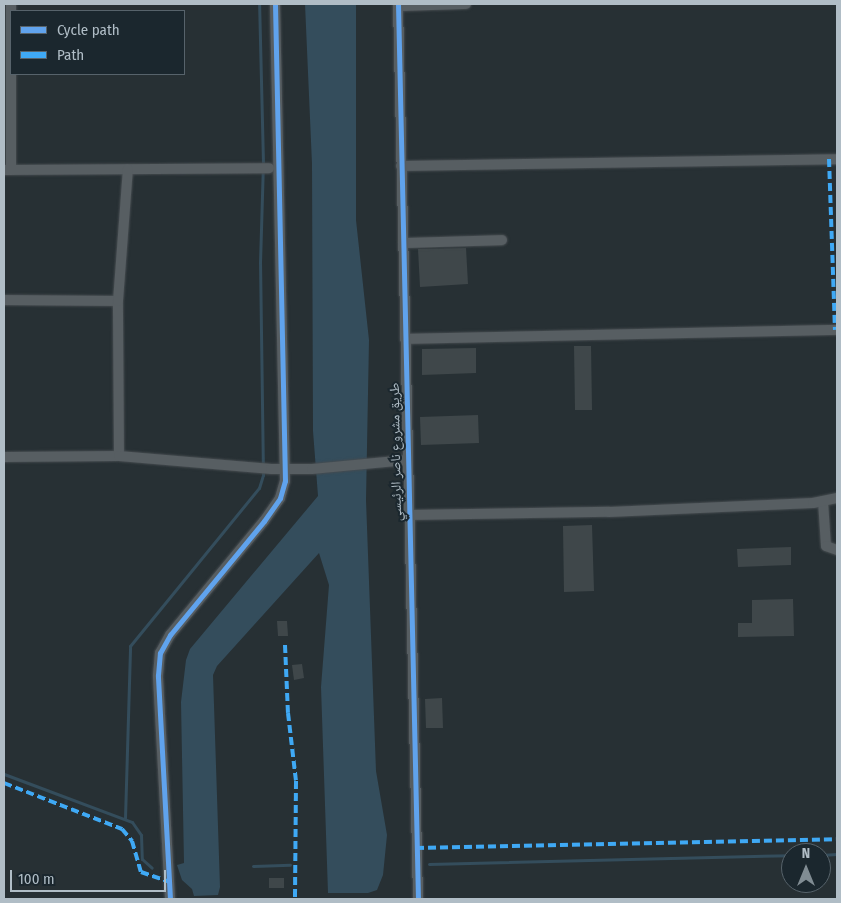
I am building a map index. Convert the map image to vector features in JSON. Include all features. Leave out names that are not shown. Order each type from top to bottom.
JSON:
[{"type":"street","points":[[170,899],[158,675],[160,653],[170,634],[268,515],[284,489],[286,468],[276,4]]},
{"type":"street","points":[[398,5],[466,4]]},
{"type":"street","name":"طريق مشروع ناصر الرئيسي","points":[[398,5],[418,899]]},
{"type":"street","points":[[10,46],[7,170],[269,168]]},
{"type":"street","points":[[401,166],[837,159]]},
{"type":"street","points":[[119,456],[118,300],[128,169]]},
{"type":"street","points":[[403,243],[502,240]]},
{"type":"street","points":[[4,300],[118,300]]},
{"type":"street","points":[[405,339],[837,330]]},
{"type":"street","points":[[4,457],[119,456],[256,468],[312,468],[407,460]]},
{"type":"street","points":[[408,515],[609,512],[823,501],[837,498]]},
{"type":"street","points":[[823,501],[826,546],[837,550]]},
{"type":"water","points":[[305,4],[356,4],[356,220],[369,340],[366,500],[376,771],[387,835],[383,875],[377,890],[368,893],[328,893],[321,687],[329,585],[319,553],[217,666],[213,675],[220,887],[218,895],[194,896],[192,889],[182,880],[177,865],[184,863],[181,702],[186,660],[190,649],[318,496],[313,431],[312,164]]},
{"type":"building","points":[[466,248],[468,284],[420,287],[418,249]]},
{"type":"building","points":[[574,346],[591,346],[592,410],[575,410]]},
{"type":"building","points":[[476,348],[476,373],[422,375],[422,349]]},
{"type":"building","points":[[478,415],[479,443],[421,445],[420,417]]},
{"type":"building","points":[[592,525],[594,591],[564,592],[563,526]]},
{"type":"building","points":[[791,547],[791,565],[738,567],[737,549]]},
{"type":"building","points":[[793,599],[794,636],[738,637],[738,623],[752,623],[752,600]]},
{"type":"building","points":[[277,621],[287,621],[288,636],[278,636]]},
{"type":"building","points":[[302,664],[304,678],[294,680],[292,665]]},
{"type":"building","points":[[442,698],[443,728],[426,728],[425,699]]},
{"type":"building","points":[[269,878],[284,878],[284,888],[269,888]]},
{"type":"waterway","points":[[125,818],[130,646],[259,488],[263,475],[260,263],[263,163],[259,4]]},
{"type":"waterway","points":[[4,774],[132,822],[141,835],[142,859],[152,868]]},
{"type":"waterway","points":[[831,854],[837,854]]},
{"type":"waterway","points":[[429,864],[781,855]]},
{"type":"waterway","points":[[253,866],[290,865]]},
{"type":"marked path","points":[[829,159],[835,330]]},
{"type":"marked path","points":[[285,645],[288,713],[296,781],[295,899]]},
{"type":"marked path","points":[[4,783],[122,829],[132,841],[141,872],[170,882]]},
{"type":"marked path","points":[[416,848],[837,839]]},
{"type":"cycle path","points":[[170,899],[158,675],[160,653],[170,635],[264,521],[280,498],[285,481],[275,4]]},
{"type":"cycle path","points":[[398,4],[418,899]]}]
